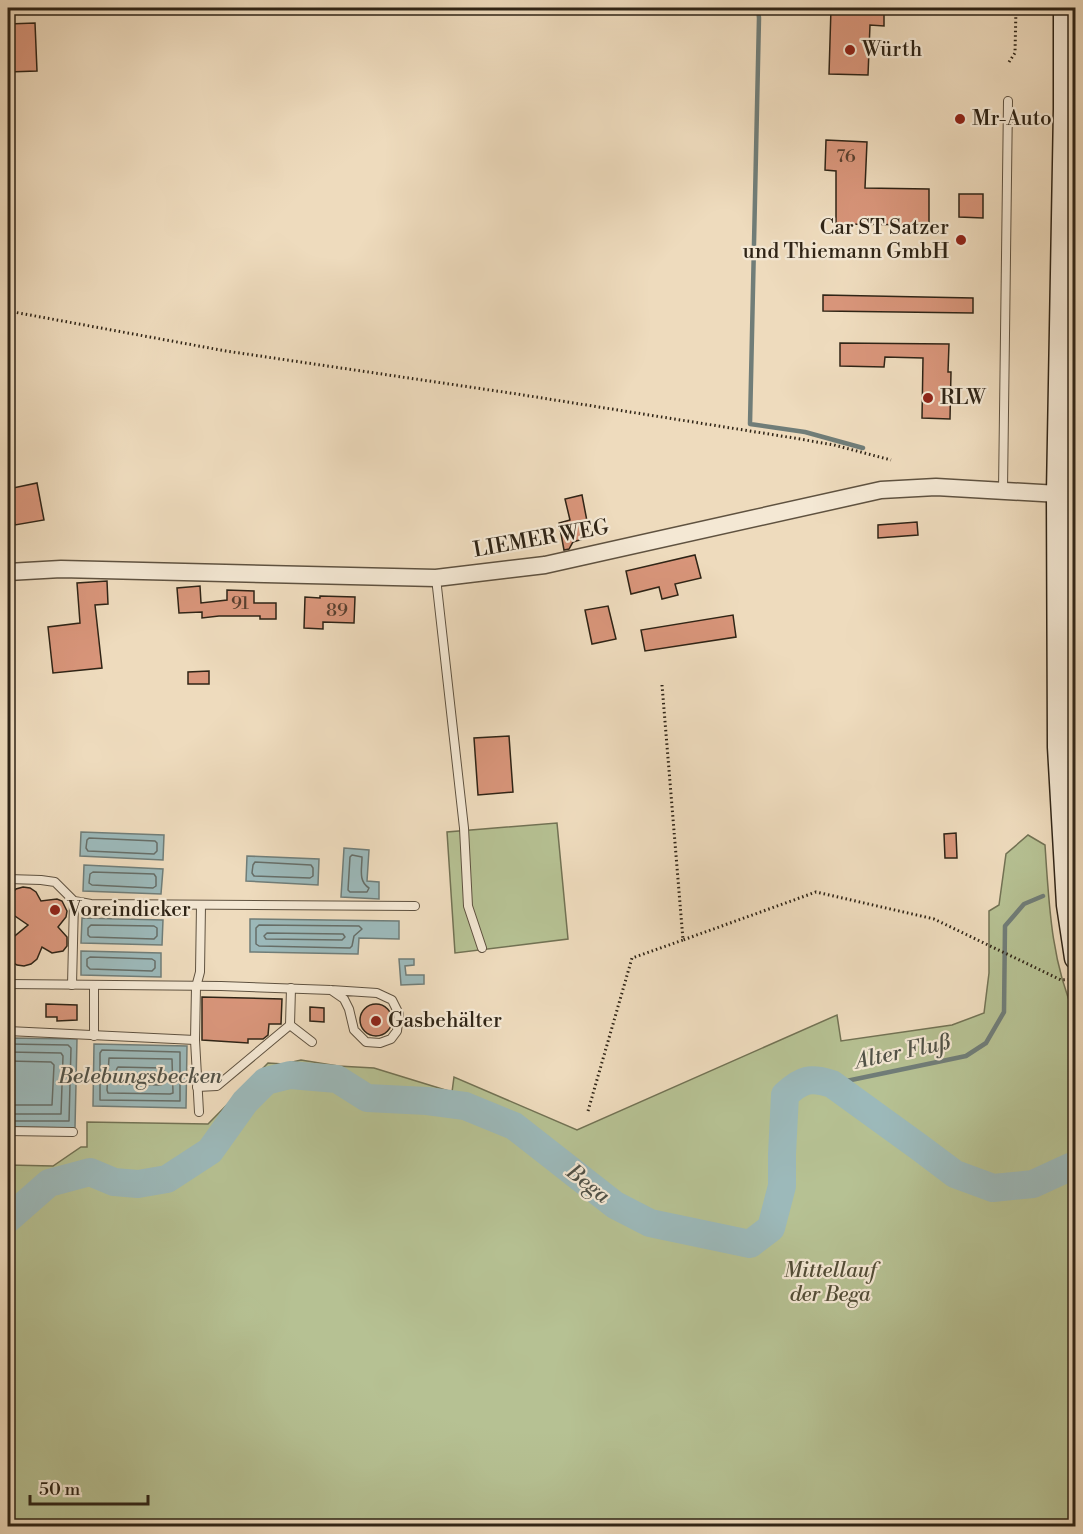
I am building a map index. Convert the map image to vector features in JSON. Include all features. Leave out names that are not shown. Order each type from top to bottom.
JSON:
[{"type":"street","points":[[1065,8],[1070,110],[1067,494],[1059,747],[1076,958]]},
{"type":"street","name":"LIEMER WEG","points":[[8,572],[61,569],[436,578],[545,565],[881,490],[936,487],[1067,494]]},
{"type":"lane","points":[[1003,490],[1008,101]]},
{"type":"lane","points":[[436,578],[464,828],[468,906],[482,948]]},
{"type":"lane","points":[[8,879],[55,882],[74,901],[91,904],[415,906]]},
{"type":"lane","points":[[72,985],[74,901]]},
{"type":"lane","points":[[199,1112],[195,1040],[196,987],[200,972],[201,905]]},
{"type":"lane","points":[[8,984],[291,988],[331,990],[377,993],[392,1000],[399,1014],[398,1031],[392,1039],[380,1043],[366,1042],[354,1030],[344,999],[331,990]]},
{"type":"lane","points":[[94,985],[94,1036]]},
{"type":"lane","points":[[197,1087],[217,1086],[290,1025],[291,988]]},
{"type":"lane","points":[[290,1025],[312,1042]]},
{"type":"lane","points":[[8,1031],[195,1040]]},
{"type":"lane","points":[[8,1131],[73,1132]]},
{"type":"path","points":[[1009,62],[1015,53],[1016,8]]},
{"type":"path","points":[[8,311],[226,351],[553,399],[794,438],[834,445],[891,460]]},
{"type":"path","points":[[662,684],[682,940]]},
{"type":"path","points":[[588,1111],[632,958],[816,892],[934,919],[1061,980],[1076,979]]},
{"type":"green space","points":[[557,823],[568,939],[455,953],[447,832]]},
{"type":"green space","name":"Mittellauf der Bega","points":[[1028,835],[1045,845],[1052,932],[1061,974],[1075,1015],[1075,1526],[8,1526],[8,1165],[53,1166],[81,1147],[87,1147],[87,1122],[208,1124],[268,1063],[284,1064],[301,1060],[338,1066],[374,1068],[452,1092],[454,1077],[577,1130],[837,1015],[841,1041],[952,1025],[984,1013],[989,973],[989,911],[999,905],[1006,854]]},
{"type":"water","points":[[81,832],[164,835],[163,860],[80,856]]},
{"type":"water","points":[[344,848],[369,850],[367,881],[379,882],[379,899],[341,897]]},
{"type":"water","points":[[247,856],[319,859],[318,885],[246,881]]},
{"type":"water","points":[[84,865],[163,869],[161,894],[83,891]]},
{"type":"water","points":[[82,918],[163,920],[162,945],[81,943]]},
{"type":"water","points":[[250,919],[399,921],[399,939],[359,938],[358,954],[250,952]]},
{"type":"water","points":[[81,951],[161,953],[161,977],[81,975]]},
{"type":"water","points":[[399,959],[414,959],[414,965],[405,966],[406,975],[424,975],[424,984],[401,985]]},
{"type":"water","points":[[8,1038],[77,1039],[75,1128],[8,1127]]},
{"type":"water","name":"Belebungsbecken","points":[[94,1044],[187,1046],[186,1108],[93,1106]]},
{"type":"building","name":"Würth","points":[[831,8],[856,8],[856,11],[884,12],[884,26],[870,25],[868,75],[829,74]]},
{"type":"building","points":[[35,23],[37,71],[8,72],[8,24]]},
{"type":"building","points":[[826,140],[867,142],[865,188],[929,189],[929,225],[836,224],[836,171],[825,170]]},
{"type":"building","points":[[959,194],[983,194],[983,218],[959,217]]},
{"type":"building","points":[[823,295],[973,298],[973,313],[823,311]]},
{"type":"building","points":[[840,343],[949,344],[950,419],[922,418],[923,358],[885,357],[884,367],[840,366]]},
{"type":"building","points":[[37,483],[44,520],[15,525],[8,489]]},
{"type":"building","points":[[582,495],[587,521],[584,521],[586,530],[582,531],[583,539],[573,542],[569,549],[564,550],[559,523],[570,520],[565,499]]},
{"type":"building","points":[[917,522],[918,535],[878,538],[878,525]]},
{"type":"building","points":[[695,555],[701,578],[675,584],[678,595],[662,599],[659,587],[631,594],[626,571]]},
{"type":"building","points":[[107,581],[108,604],[95,605],[102,668],[53,673],[48,627],[80,623],[77,583]]},
{"type":"building","points":[[200,586],[201,603],[227,600],[227,590],[254,591],[254,603],[276,603],[276,619],[260,619],[260,616],[202,618],[202,612],[179,613],[177,588]]},
{"type":"building","points":[[320,596],[355,597],[354,623],[323,622],[323,629],[304,628],[305,597],[320,598]]},
{"type":"building","points":[[608,606],[616,639],[592,644],[585,610]]},
{"type":"building","points":[[733,615],[736,637],[645,651],[641,630]]},
{"type":"building","points":[[209,671],[209,684],[188,684],[188,672]]},
{"type":"building","points":[[509,736],[513,792],[478,795],[474,738]]},
{"type":"building","points":[[956,833],[957,858],[945,858],[944,834]]},
{"type":"building","points":[[23,887],[36,892],[41,901],[57,899],[62,901],[67,911],[66,917],[58,927],[67,937],[67,946],[63,951],[52,953],[42,947],[37,959],[24,966],[11,961],[8,952],[10,940],[28,925],[12,914],[8,908],[11,894]]},
{"type":"building","points":[[202,997],[282,999],[281,1024],[269,1024],[268,1035],[263,1039],[248,1039],[248,1043],[202,1040]]},
{"type":"building","points":[[46,1004],[77,1005],[77,1020],[57,1021],[57,1017],[46,1017]]},
{"type":"building","name":"Gasbehälter","points":[[376,1004],[388,1008],[392,1020],[388,1032],[376,1036],[364,1032],[360,1020],[364,1008]]},
{"type":"building","points":[[310,1007],[324,1008],[324,1022],[310,1021]]},
{"type":"waterway","points":[[758,8],[750,424],[805,432],[863,448]]},
{"type":"waterway","name":"Alter Fluß","points":[[832,1084],[966,1056],[986,1043],[1004,1012],[1005,926],[1024,904],[1043,896]]},
{"type":"waterway","name":"Bega","points":[[8,1219],[49,1183],[90,1172],[114,1182],[138,1184],[167,1179],[210,1151],[245,1102],[266,1081],[290,1075],[337,1079],[367,1098],[427,1101],[465,1106],[514,1126],[615,1205],[650,1223],[750,1244],[771,1228],[782,1186],[785,1095],[807,1081],[832,1084],[955,1174],[993,1188],[1033,1184],[1070,1167],[1076,1167]]},
{"type":"place","name":"Würth","points":[[850,50]]},
{"type":"place","name":"Mr-Auto","points":[[960,119]]},
{"type":"place","name":"Car ST Satzer und Thiemann GmbH","points":[[961,240]]},
{"type":"place","name":"RLW","points":[[928,398]]},
{"type":"place","name":"Voreindicker","points":[[55,910]]},
{"type":"place","name":"Gasbehälter","points":[[376,1021]]}]
